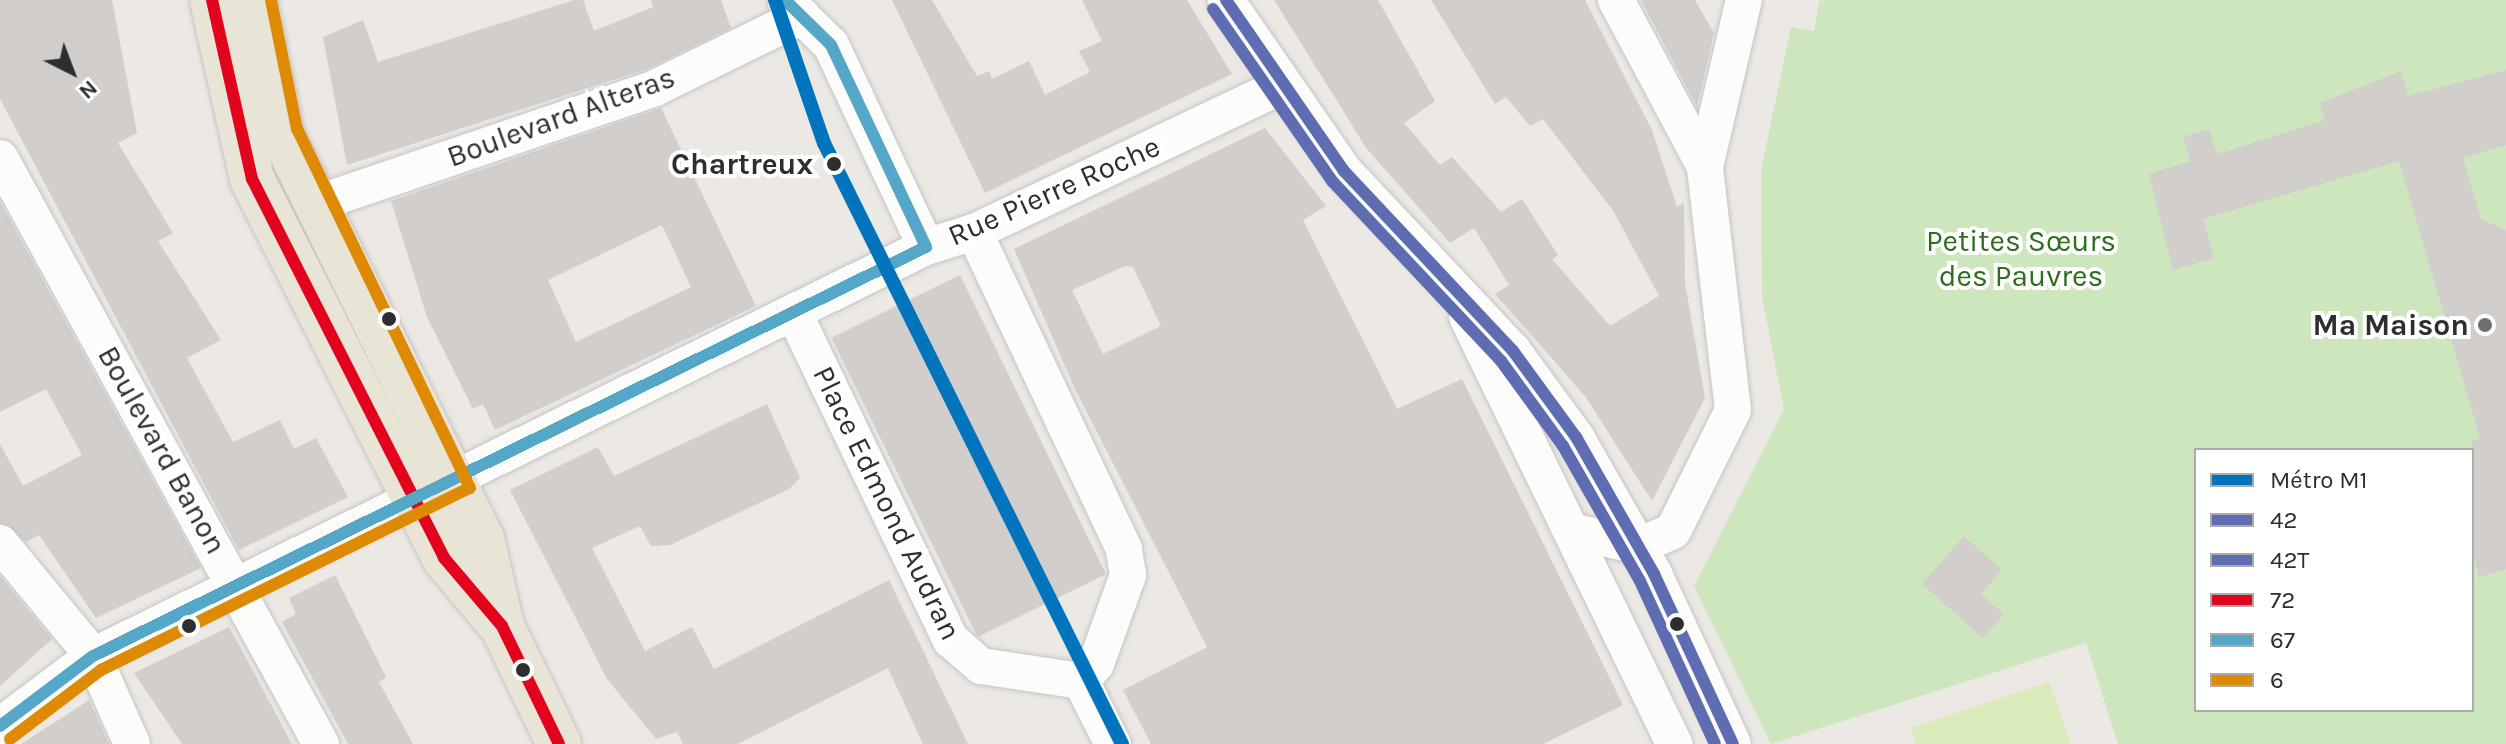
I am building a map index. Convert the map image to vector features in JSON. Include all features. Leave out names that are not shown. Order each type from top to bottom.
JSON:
[{"type":"main road","points":[[212,0],[252,179],[444,558],[502,626]]},
{"type":"main road","points":[[255,0],[282,134],[482,538],[502,626],[559,744]]},
{"type":"street","points":[[1226,0],[1282,86],[1344,171],[1459,301],[1513,351],[1567,425],[1639,546],[1733,744]]},
{"type":"street","points":[[1616,0],[1705,167]]},
{"type":"street","points":[[1575,532],[1639,546],[1673,531],[1733,410],[1705,167],[1744,0]]},
{"type":"street","name":"Boulevard Alteras","points":[[315,204],[655,88],[793,8]]},
{"type":"street","points":[[793,8],[831,45],[926,247]]},
{"type":"street","name":"Rue Pierre Roche","points":[[0,726],[93,656],[455,483],[926,247],[974,232],[1282,86]]},
{"type":"street","name":"Boulevard Banon","points":[[0,158],[321,744]]},
{"type":"street","points":[[974,232],[1124,549],[1128,575],[1096,664],[1081,681],[1113,744]]},
{"type":"street","points":[[1459,301],[1575,532],[1668,742],[1725,744]]},
{"type":"street","name":"Place Edmond Audran","points":[[794,313],[951,640],[981,666],[1081,681]]},
{"type":"street","points":[[0,543],[93,656],[132,744]]},
{"type":"green space","name":"Petites Sœurs des Pauvres","points":[[1833,0],[2506,0],[2506,744],[2118,744],[2086,643],[1771,744],[1694,586],[1784,409],[1762,297],[1761,170],[1791,27],[1814,31],[1819,1]]},
{"type":"green space","points":[[2049,682],[2071,744],[1916,744],[1911,728]]},
{"type":"building","points":[[0,0],[112,0],[137,133],[118,143],[173,233],[158,241],[221,340],[187,358],[233,442],[280,420],[294,449],[316,438],[348,497],[239,550],[0,99]]},
{"type":"building","points":[[574,0],[583,0],[594,31],[653,7],[651,0],[721,0],[731,28],[647,69],[347,165],[323,37],[363,20],[378,62]]},
{"type":"building","points":[[892,0],[932,0],[977,76],[989,71],[992,79],[1029,61],[1045,95],[1090,72],[1079,51],[1102,41],[1082,0],[1187,0],[1232,74],[985,193]]},
{"type":"building","points":[[1274,0],[1378,0],[1435,101],[1404,123],[1440,165],[1452,157],[1501,212],[1522,199],[1558,255],[1552,259],[1610,326],[1659,296],[1614,212],[1543,119],[1530,126],[1506,97],[1495,104],[1431,0],[1585,0],[1652,130],[1677,207],[1684,202],[1685,283],[1705,398],[1652,501],[1585,396],[1495,294],[1509,285],[1474,228],[1450,243],[1367,149]]},
{"type":"building","points":[[1641,0],[1695,0],[1714,33],[1697,107]]},
{"type":"building","name":"Ma Maison","points":[[2506,70],[2506,145],[2463,158],[2481,219],[2506,230],[2506,569],[2479,577],[2474,559],[2472,441],[2480,438],[2399,161],[2203,219],[2214,258],[2173,270],[2149,174],[2191,161],[2183,137],[2209,129],[2217,154],[2325,120],[2320,103],[2401,71],[2408,96]]},
{"type":"building","points":[[661,108],[756,306],[495,430],[483,404],[473,409],[427,317],[391,201]],"holes":[[[662,225],[691,287],[576,342],[548,280]]]},
{"type":"building","points":[[1265,128],[1326,206],[1303,220],[1397,409],[1462,379],[1623,705],[1543,744],[1151,744],[1123,690],[1207,647],[1075,389],[1014,249]],"holes":[[[1125,266],[1133,267],[1161,326],[1103,354],[1072,290]]]},
{"type":"building","points":[[0,202],[201,568],[96,618],[39,535],[26,542],[0,523],[0,444],[23,486],[82,455],[46,389],[0,412]]},
{"type":"building","points":[[960,275],[1106,574],[977,637],[831,338]]},
{"type":"building","points":[[767,404],[800,478],[789,489],[670,545],[651,546],[640,526],[592,548],[645,651],[692,627],[714,669],[889,580],[968,744],[923,744],[888,668],[738,744],[683,744],[677,732],[656,739],[607,679],[510,490],[598,447],[614,476]]},
{"type":"building","points":[[1964,536],[2002,570],[1981,594],[2004,614],[1983,638],[1922,584]]},
{"type":"building","points":[[335,575],[386,677],[379,682],[413,744],[348,744],[282,622],[296,614],[289,598]]},
{"type":"building","points":[[0,576],[52,639],[0,686]]},
{"type":"building","points":[[229,627],[292,744],[182,744],[134,673]]},
{"type":"building","points":[[89,700],[109,744],[21,744],[77,708]]},
{"type":"metro line","name":"M1","points":[[775,0],[824,143],[1122,744]]},
{"type":"transit line","name":"72","points":[[212,0],[252,179],[444,558],[502,626],[559,744]]},
{"type":"transit line","name":"6","points":[[10,739],[101,670],[470,488],[297,129],[271,0]]},
{"type":"transit line","name":"67","points":[[0,726],[93,656],[926,247],[831,45],[785,0]]},
{"type":"transit line","name":"42","points":[[1226,0],[1344,171],[1513,351],[1576,437],[1654,574],[1733,744]]},
{"type":"transit line","name":"42T","points":[[1213,9],[1332,181],[1501,361],[1563,446],[1640,581],[1715,744]]},
{"type":"place","name":"Chartreux","points":[[834,164]]},
{"type":"place","name":"Ma Maison","points":[[2485,325]]}]
